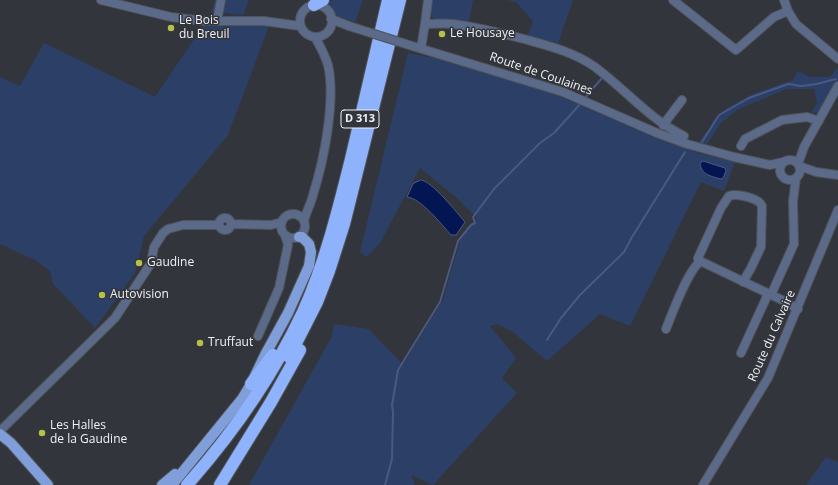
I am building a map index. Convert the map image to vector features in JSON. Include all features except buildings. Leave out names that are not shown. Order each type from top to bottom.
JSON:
[{"type":"highway","name":"D 313","points":[[198,485],[242,431],[265,398],[300,337],[334,230],[388,0]]},
{"type":"highway","name":"D 313","points":[[187,485],[236,425],[258,394],[329,271],[344,224],[400,0]]},
{"type":"highway","points":[[220,485],[287,375],[319,309],[313,300],[251,384]]},
{"type":"highway","points":[[216,485],[227,474]]},
{"type":"main road","points":[[172,485],[238,404],[251,384],[265,354],[288,313],[309,266],[311,252],[310,244],[302,237],[296,237]]},
{"type":"main road","points":[[0,434],[11,443],[48,485]]},
{"type":"main road","points":[[0,434],[7,447],[39,485]]},
{"type":"main road","points":[[25,459],[54,485]]},
{"type":"main road","points":[[162,485],[170,480],[179,470],[189,466]]},
{"type":"street","points":[[101,0],[171,17],[217,21],[268,22],[300,26]]},
{"type":"street","points":[[217,21],[221,0]]},
{"type":"street","points":[[421,48],[428,0]]},
{"type":"street","points":[[673,0],[736,50],[774,17],[788,11]]},
{"type":"street","points":[[784,0],[788,11],[796,24],[838,59]]},
{"type":"street","points":[[288,245],[305,229],[304,221],[313,196],[324,152],[330,101],[329,73],[323,52],[315,37],[307,35],[300,26],[300,18],[304,10],[318,2],[320,6],[326,8],[330,13],[329,26],[323,52]]},
{"type":"street","points":[[268,22],[300,18]]},
{"type":"street","points":[[425,24],[451,24],[479,28],[556,47],[594,66],[649,115],[663,125],[684,136]]},
{"type":"street","name":"Route de Coulaines","points":[[315,37],[329,26],[349,26],[563,92],[686,144],[770,165],[787,161]]},
{"type":"street","points":[[741,353],[794,244],[794,178],[800,171],[799,165],[804,147],[838,86]]},
{"type":"street","points":[[663,125],[682,100]]},
{"type":"street","points":[[741,146],[745,139],[782,120],[807,116],[819,121]]},
{"type":"street","points":[[804,147],[780,168],[780,173],[782,177],[794,178],[816,172]]},
{"type":"street","points":[[787,161],[793,160],[799,165],[816,172],[838,175]]},
{"type":"street","name":"Route de Coulaines","points":[[770,165],[780,173]]},
{"type":"street","points":[[742,282],[751,268],[760,247],[762,231],[762,206],[761,203],[756,200],[736,194],[729,196],[721,208],[698,260],[700,262],[798,309]]},
{"type":"street","points":[[258,336],[279,288],[288,245],[283,229],[285,217],[288,214],[296,214],[307,210]]},
{"type":"street","name":"Route du Calvaire","points":[[703,485],[768,378],[838,210]]},
{"type":"street","points":[[296,214],[304,221]]},
{"type":"street","points":[[0,430],[115,318],[151,263],[154,247],[163,233],[168,229],[183,225],[219,225],[220,229],[228,230],[231,224],[271,225],[283,229],[296,237]]},
{"type":"street","points":[[666,329],[690,274],[696,264],[700,262]]},
{"type":"shaded area","points":[[215,0],[249,0],[243,15],[211,12]]},
{"type":"shaded area","points":[[334,0],[363,0],[355,22],[333,15],[321,2],[329,2]]},
{"type":"shaded area","points":[[431,0],[473,0],[469,22],[436,21],[429,14]]},
{"type":"shaded area","points":[[508,0],[573,0],[558,43],[527,37],[533,21],[517,3]]},
{"type":"shaded area","points":[[203,26],[269,26],[228,135],[144,236],[135,273],[95,328],[53,284],[50,271],[35,260],[0,244],[0,77],[20,86],[44,43],[155,97]]},
{"type":"shaded area","points":[[408,53],[445,60],[555,94],[666,142],[701,154],[735,162],[724,191],[701,182],[630,326],[600,314],[547,361],[513,332],[497,324],[490,326],[516,358],[502,378],[517,393],[433,485],[411,475],[415,485],[249,485],[332,336],[334,324],[369,329],[403,365],[443,300],[460,241],[477,218],[458,199],[420,168],[380,243],[367,257],[360,252]]},
{"type":"shaded area","points":[[838,66],[838,83],[823,109],[818,112],[811,113],[817,103],[814,89],[786,89],[737,110],[721,123],[707,144],[699,141],[711,127],[713,120],[726,109],[750,95],[793,80],[798,71],[810,77],[828,77],[832,75]]},
{"type":"shaded area","points":[[703,161],[725,168],[726,171],[723,178],[713,177],[705,173],[700,164]]},
{"type":"shaded area","points":[[421,180],[438,191],[465,222],[456,235],[451,235],[419,202],[407,197],[413,184]]},
{"type":"shaded area","points":[[826,457],[838,462],[838,485],[806,485]]},
{"type":"waterway","points":[[584,99],[602,78]]},
{"type":"waterway","points":[[702,142],[719,115],[749,98],[788,84],[805,86],[836,79]]},
{"type":"waterway","points":[[385,485],[392,459],[392,405],[398,370],[440,302],[458,241],[471,225],[475,223],[473,217],[494,189],[540,143],[554,133],[582,102]]},
{"type":"waterway","points":[[547,340],[561,318],[580,295],[624,252],[685,152]]},
{"type":"place","name":"Le Bois du Breuil","points":[[171,28]]},
{"type":"place","name":"Le Housaye","points":[[442,34]]},
{"type":"place","name":"Gaudine","points":[[139,263]]},
{"type":"place","name":"Autovision","points":[[102,295]]},
{"type":"place","name":"Truffaut","points":[[200,343]]},
{"type":"place","name":"Les Halles de la Gaudine","points":[[42,433]]}]
